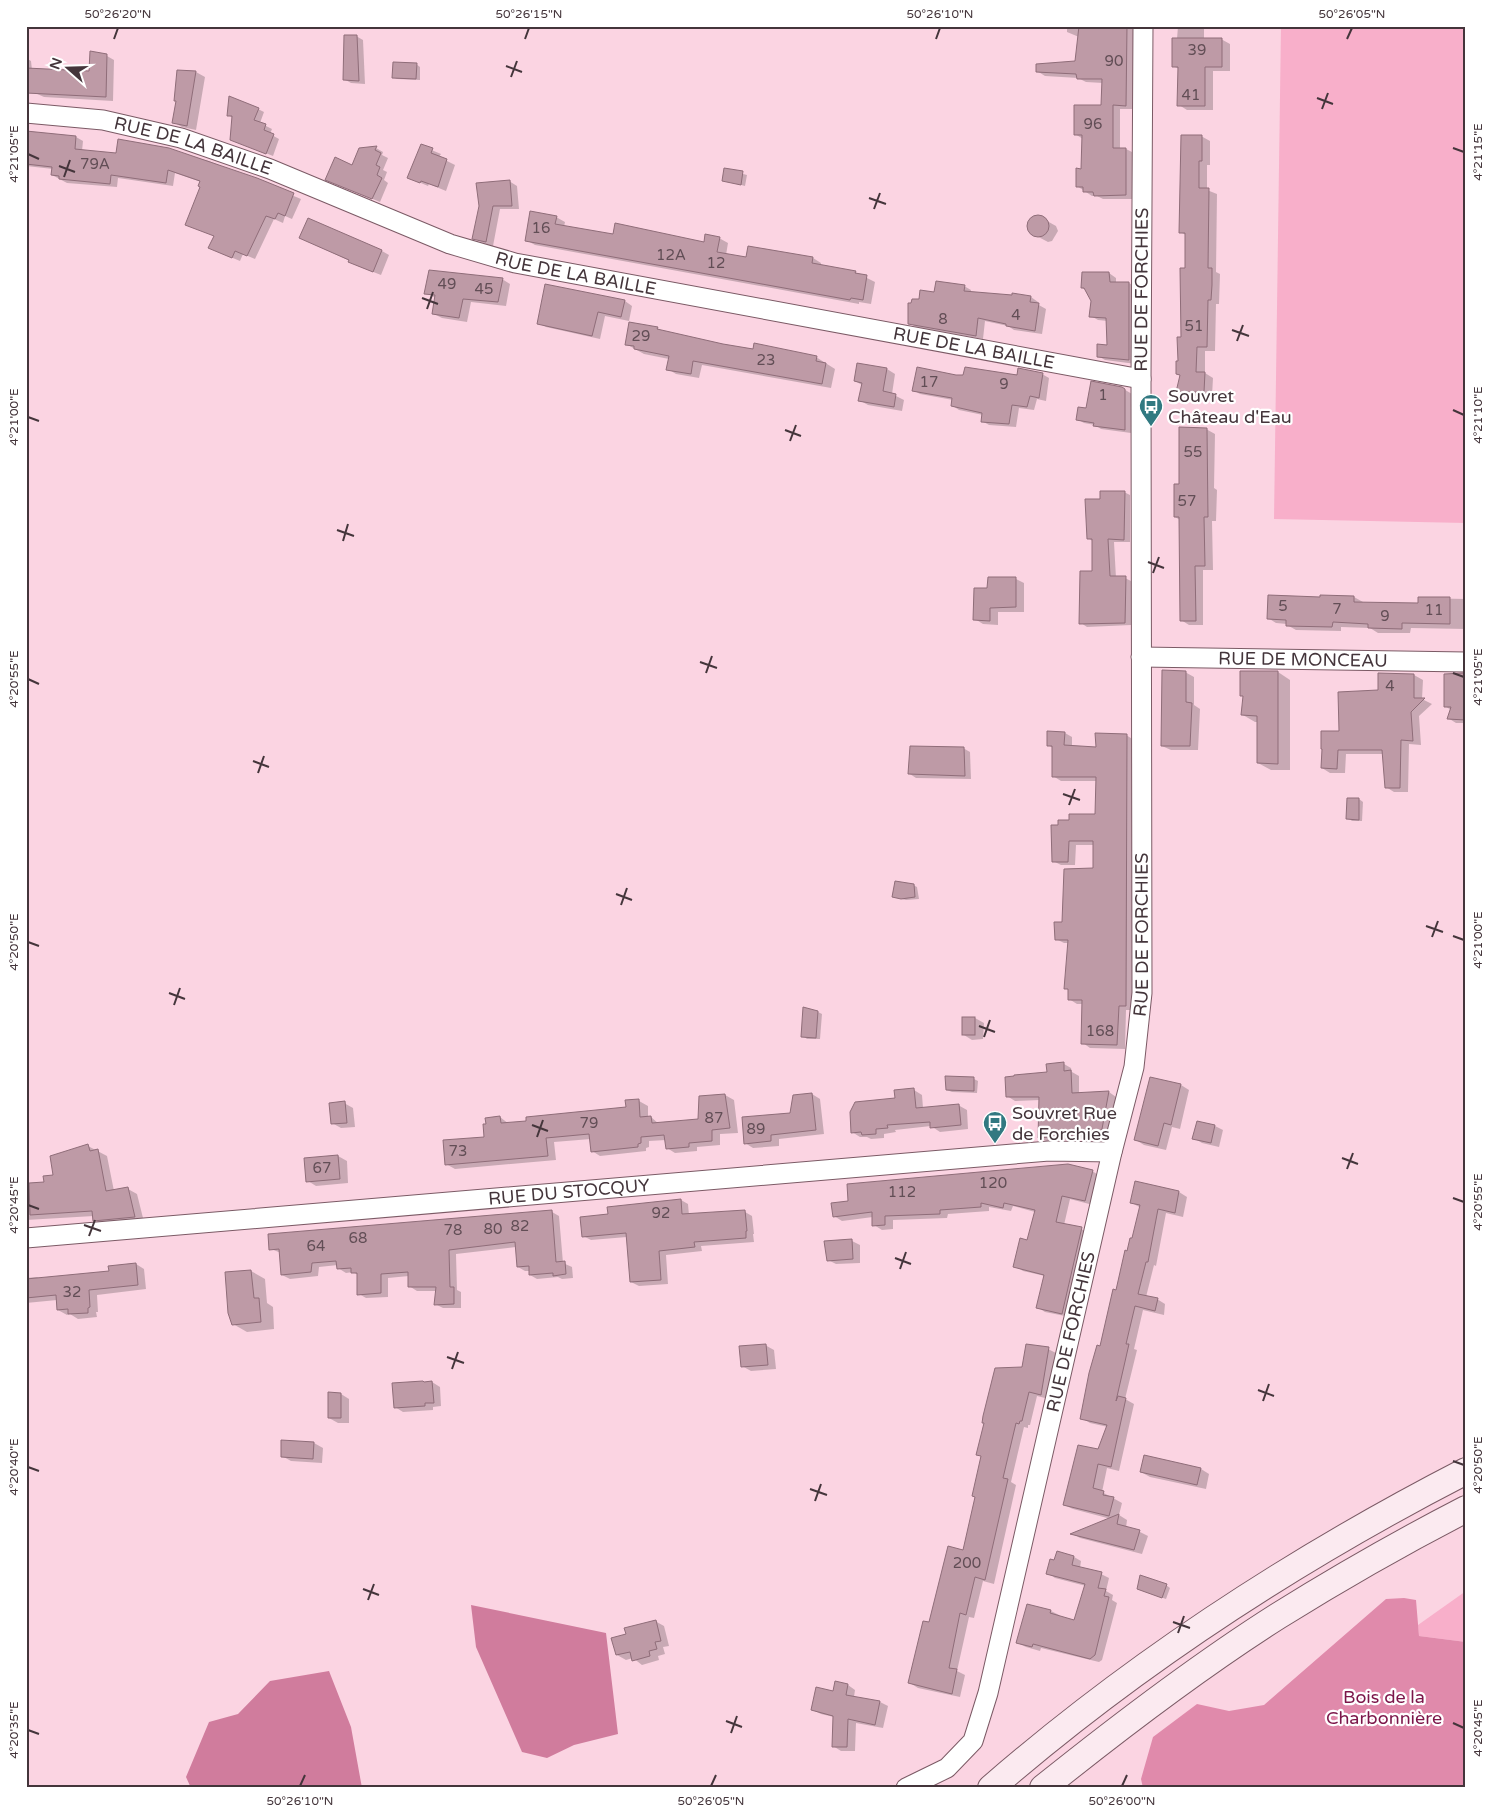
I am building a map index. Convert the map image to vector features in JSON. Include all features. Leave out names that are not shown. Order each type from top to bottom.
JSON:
[{"type":"main road","points":[[991,1788],[1033,1751],[1108,1694],[1257,1591],[1376,1519],[1466,1471]]},
{"type":"main road","points":[[1043,1788],[1128,1720],[1277,1616],[1355,1570],[1466,1509]]},
{"type":"street","name":"RUE DE FORCHIES","points":[[906,1788],[947,1768],[973,1741],[988,1694],[1112,1152],[1134,1067],[1142,993],[1141,379],[1143,26]]},
{"type":"street","name":"RUE DE LA BAILLE","points":[[26,113],[103,120],[182,138],[270,169],[450,244],[515,263],[1141,379]]},
{"type":"street","name":"RUE DE MONCEAU","points":[[1141,657],[1466,662]]},
{"type":"street","name":"RUE DU STOCQUY","points":[[26,1238],[1039,1152],[1112,1152]]},
{"type":"shaded area","points":[[1281,26],[1466,26],[1466,523],[1274,519]]},
{"type":"shaded area","points":[[1466,1591],[1466,1642],[1419,1636],[1418,1625]]},
{"type":"shaded area","points":[[471,1605],[606,1633],[618,1734],[574,1745],[547,1758],[522,1752],[476,1647]]},
{"type":"shaded area","points":[[329,1671],[351,1727],[362,1788],[191,1788],[186,1777],[209,1722],[238,1714],[270,1681]]},
{"type":"green space","name":"Bois de la Charbonnière","points":[[1404,1598],[1416,1600],[1419,1636],[1466,1642],[1466,1788],[1143,1788],[1141,1779],[1153,1737],[1197,1704],[1229,1711],[1264,1705],[1386,1599]]},
{"type":"building","points":[[1079,26],[1127,26],[1126,106],[1113,105],[1113,148],[1126,148],[1126,195],[1094,196],[1093,192],[1083,192],[1083,187],[1076,187],[1076,168],[1081,169],[1082,135],[1074,135],[1074,105],[1101,105],[1102,79],[1077,79],[1076,74],[1036,72],[1036,64],[1075,61]]},
{"type":"building","points":[[344,35],[357,35],[359,81],[343,80]]},
{"type":"building","points":[[1172,38],[1222,38],[1222,67],[1205,67],[1205,106],[1177,106],[1178,67],[1172,67]]},
{"type":"building","points":[[90,51],[107,54],[106,97],[26,93],[26,68],[89,71]]},
{"type":"building","points":[[393,62],[417,63],[416,79],[392,78]]},
{"type":"building","points":[[177,70],[196,71],[187,126],[172,123],[176,101],[174,101]]},
{"type":"building","points":[[229,96],[259,108],[254,120],[266,124],[264,130],[274,134],[266,154],[230,140],[232,116],[227,116]]},
{"type":"building","points":[[26,131],[76,136],[75,149],[116,153],[118,139],[169,148],[257,178],[294,193],[285,216],[278,213],[275,219],[266,216],[247,256],[235,251],[232,258],[208,248],[214,236],[185,225],[200,187],[198,186],[200,181],[168,170],[166,183],[111,175],[110,184],[59,179],[59,176],[51,175],[52,167],[26,164]]},
{"type":"building","points":[[1181,135],[1202,135],[1202,161],[1199,161],[1199,188],[1209,188],[1208,268],[1212,268],[1211,300],[1208,300],[1207,347],[1197,347],[1196,372],[1205,372],[1204,392],[1176,392],[1180,375],[1176,374],[1176,361],[1178,361],[1177,337],[1181,337],[1180,268],[1185,268],[1185,233],[1179,233]]},
{"type":"building","points":[[421,144],[433,148],[431,153],[447,159],[438,187],[407,178]]},
{"type":"building","points":[[377,146],[375,150],[381,153],[376,165],[380,167],[377,175],[382,178],[372,199],[325,180],[335,157],[352,165],[359,148]]},
{"type":"building","points":[[724,168],[743,171],[741,185],[722,181]]},
{"type":"building","points":[[510,180],[512,206],[493,206],[486,242],[472,239],[479,206],[476,183]]},
{"type":"building","points":[[530,211],[557,216],[555,224],[613,234],[615,223],[704,242],[705,234],[720,237],[717,252],[746,257],[748,246],[813,257],[812,263],[856,271],[855,273],[867,275],[863,300],[851,298],[850,300],[525,241]]},
{"type":"building","points":[[1038,215],[1046,218],[1049,226],[1046,234],[1038,237],[1030,234],[1027,226],[1030,218]]},
{"type":"building","points":[[308,218],[382,250],[373,272],[299,238]]},
{"type":"building","points":[[429,270],[503,278],[498,302],[463,299],[459,318],[432,314],[435,295],[424,294]]},
{"type":"building","points":[[1082,272],[1109,272],[1110,282],[1129,282],[1129,360],[1097,357],[1097,344],[1107,345],[1106,318],[1089,317],[1091,301],[1084,288],[1081,288]]},
{"type":"building","points":[[936,281],[965,285],[964,291],[1012,295],[1012,293],[1031,296],[1030,302],[1039,303],[1035,331],[1006,326],[1006,324],[978,318],[976,336],[908,324],[908,303],[911,303],[912,299],[919,299],[920,290],[934,292]]},
{"type":"building","points":[[545,284],[625,300],[621,317],[598,312],[592,336],[537,324]]},
{"type":"building","points":[[629,322],[658,327],[657,329],[723,344],[753,349],[754,343],[817,356],[816,361],[826,363],[822,384],[693,361],[691,374],[666,370],[669,356],[634,349],[634,346],[625,345]]},
{"type":"building","points":[[857,363],[887,368],[883,391],[896,394],[894,407],[858,401],[862,383],[854,381]]},
{"type":"building","points":[[917,367],[956,375],[963,375],[965,367],[1017,375],[1018,368],[1043,373],[1039,398],[1030,396],[1027,407],[1012,405],[1009,424],[981,422],[982,413],[951,406],[952,398],[912,391]]},
{"type":"building","points":[[1091,381],[1125,389],[1125,430],[1093,426],[1094,423],[1076,420],[1078,407],[1086,408]]},
{"type":"building","points":[[1179,427],[1207,428],[1208,517],[1204,517],[1205,566],[1195,566],[1196,621],[1180,621],[1179,517],[1174,517],[1174,484],[1179,484]]},
{"type":"building","points":[[1100,491],[1125,491],[1124,540],[1108,539],[1110,576],[1126,576],[1125,623],[1079,624],[1080,571],[1092,571],[1092,539],[1087,539],[1085,499],[1100,499]]},
{"type":"building","points":[[988,577],[1016,577],[1016,607],[990,608],[990,621],[973,620],[974,588],[987,588]]},
{"type":"building","points":[[1268,595],[1354,596],[1354,602],[1418,603],[1418,597],[1450,597],[1450,624],[1402,623],[1402,629],[1368,628],[1368,624],[1333,622],[1332,627],[1286,626],[1286,620],[1267,619]]},
{"type":"building","points":[[1162,670],[1186,671],[1186,702],[1192,703],[1190,746],[1161,746]]},
{"type":"building","points":[[1240,671],[1278,671],[1278,764],[1257,763],[1257,716],[1241,715],[1243,696],[1240,696]]},
{"type":"building","points":[[1378,673],[1414,674],[1414,698],[1425,698],[1411,712],[1413,741],[1401,740],[1400,788],[1385,788],[1382,750],[1338,750],[1337,769],[1321,768],[1321,731],[1339,731],[1338,692],[1378,690]]},
{"type":"building","points":[[1466,673],[1466,720],[1447,719],[1451,707],[1444,707],[1444,674]]},
{"type":"building","points":[[1047,731],[1065,732],[1064,745],[1096,747],[1095,733],[1127,734],[1126,1006],[1119,1006],[1117,1045],[1081,1044],[1082,1000],[1068,1000],[1068,989],[1064,989],[1068,940],[1055,940],[1054,922],[1062,922],[1064,869],[1093,868],[1093,841],[1069,841],[1068,862],[1052,862],[1051,825],[1058,825],[1058,820],[1069,820],[1069,814],[1095,814],[1096,777],[1052,777],[1052,746],[1047,746]]},
{"type":"building","points":[[910,746],[964,747],[965,776],[908,774]]},
{"type":"building","points":[[1347,798],[1359,798],[1359,820],[1346,819]]},
{"type":"building","points":[[895,881],[914,884],[915,897],[901,899],[892,897]]},
{"type":"building","points":[[803,1007],[818,1011],[816,1038],[801,1037]]},
{"type":"building","points":[[962,1017],[975,1017],[975,1035],[962,1035]]},
{"type":"building","points":[[1064,1062],[1064,1071],[1071,1070],[1072,1093],[1109,1091],[1102,1129],[1097,1133],[1038,1138],[1039,1097],[1006,1097],[1005,1077],[1047,1072],[1046,1064]]},
{"type":"building","points":[[945,1076],[974,1077],[974,1091],[946,1090]]},
{"type":"building","points":[[1150,1077],[1181,1084],[1171,1125],[1164,1123],[1158,1146],[1134,1140]]},
{"type":"building","points":[[914,1088],[916,1108],[959,1104],[961,1125],[930,1128],[930,1122],[887,1125],[888,1128],[876,1129],[876,1134],[862,1135],[861,1132],[851,1133],[850,1112],[855,1102],[895,1098],[894,1090]]},
{"type":"building","points":[[812,1093],[816,1130],[771,1135],[771,1141],[744,1144],[742,1117],[790,1113],[793,1095]]},
{"type":"building","points":[[725,1094],[730,1128],[712,1130],[712,1141],[689,1143],[689,1147],[666,1149],[664,1135],[641,1137],[641,1143],[638,1144],[638,1147],[591,1152],[589,1134],[546,1138],[548,1156],[445,1165],[443,1140],[484,1137],[483,1124],[486,1124],[485,1118],[500,1116],[501,1123],[526,1121],[526,1117],[626,1107],[625,1100],[639,1099],[640,1117],[651,1116],[652,1123],[698,1119],[699,1096]]},
{"type":"building","points":[[345,1101],[347,1123],[331,1124],[329,1103]]},
{"type":"building","points":[[1197,1121],[1215,1125],[1211,1143],[1192,1139]]},
{"type":"building","points":[[88,1144],[90,1151],[98,1149],[106,1191],[128,1187],[135,1217],[93,1221],[92,1211],[30,1215],[29,1183],[44,1182],[43,1176],[53,1175],[50,1156]]},
{"type":"building","points":[[338,1155],[340,1179],[306,1182],[304,1158]]},
{"type":"building","points":[[1068,1164],[1093,1170],[1085,1201],[1062,1196],[1056,1222],[1082,1227],[1062,1314],[1036,1308],[1044,1275],[1013,1267],[1020,1238],[1027,1240],[1035,1210],[1004,1203],[1003,1208],[981,1203],[981,1207],[940,1210],[940,1214],[885,1216],[885,1225],[872,1226],[872,1212],[833,1217],[831,1203],[848,1201],[847,1184]]},
{"type":"building","points":[[1135,1181],[1179,1191],[1175,1213],[1158,1209],[1148,1262],[1146,1262],[1138,1294],[1158,1298],[1155,1311],[1135,1306],[1126,1344],[1129,1344],[1116,1401],[1118,1396],[1126,1398],[1111,1467],[1098,1464],[1093,1488],[1104,1491],[1103,1495],[1114,1497],[1109,1516],[1063,1505],[1078,1445],[1098,1449],[1107,1425],[1080,1419],[1089,1373],[1097,1345],[1100,1346],[1113,1289],[1116,1290],[1125,1250],[1127,1251],[1130,1238],[1132,1238],[1140,1205],[1130,1203]]},
{"type":"building","points":[[681,1199],[682,1214],[745,1210],[746,1238],[694,1242],[695,1247],[659,1251],[661,1280],[630,1282],[626,1233],[582,1237],[580,1217],[608,1214],[607,1207]]},
{"type":"building","points":[[552,1210],[556,1262],[565,1261],[566,1274],[553,1276],[553,1273],[529,1275],[529,1266],[517,1267],[515,1242],[449,1250],[450,1287],[454,1287],[454,1304],[434,1305],[436,1287],[408,1287],[408,1272],[381,1274],[381,1293],[357,1295],[357,1273],[351,1273],[351,1268],[337,1269],[336,1261],[312,1263],[311,1272],[281,1275],[279,1249],[269,1250],[268,1234]]},
{"type":"building","points":[[852,1239],[853,1259],[827,1261],[824,1241]]},
{"type":"building","points":[[136,1263],[138,1285],[89,1290],[90,1307],[88,1308],[88,1313],[68,1314],[68,1309],[57,1310],[56,1295],[26,1298],[26,1279],[109,1271],[108,1266]]},
{"type":"building","points":[[251,1270],[254,1298],[259,1298],[261,1322],[232,1325],[228,1313],[225,1272]]},
{"type":"building","points":[[766,1344],[768,1365],[741,1367],[739,1346]]},
{"type":"building","points":[[1026,1344],[1049,1347],[1041,1395],[1029,1392],[1022,1421],[1019,1424],[1016,1423],[1003,1478],[1008,1479],[985,1580],[975,1577],[966,1615],[960,1613],[949,1668],[957,1669],[952,1694],[908,1683],[923,1621],[929,1622],[948,1546],[963,1550],[975,1497],[972,1496],[981,1456],[976,1455],[995,1368],[1022,1367]]},
{"type":"building","points":[[432,1381],[434,1403],[425,1403],[425,1406],[394,1408],[392,1383]]},
{"type":"building","points":[[328,1392],[341,1393],[341,1418],[328,1418]]},
{"type":"building","points":[[281,1440],[314,1442],[313,1459],[281,1457]]},
{"type":"building","points":[[1144,1455],[1201,1468],[1197,1485],[1140,1472]]},
{"type":"building","points":[[1119,1514],[1117,1524],[1140,1530],[1134,1550],[1070,1534]]},
{"type":"building","points":[[1057,1551],[1074,1556],[1072,1565],[1102,1572],[1098,1588],[1106,1589],[1104,1596],[1109,1597],[1095,1655],[1090,1659],[1033,1644],[1032,1647],[1016,1643],[1027,1604],[1051,1610],[1050,1613],[1074,1620],[1085,1584],[1046,1574],[1050,1559],[1054,1560]]},
{"type":"building","points":[[1140,1575],[1167,1584],[1162,1598],[1137,1589]]},
{"type":"building","points":[[656,1620],[661,1641],[655,1642],[657,1649],[649,1651],[650,1656],[632,1661],[630,1652],[616,1655],[611,1638],[626,1634],[624,1628]]},
{"type":"building","points":[[835,1681],[848,1684],[846,1695],[880,1701],[875,1725],[848,1719],[847,1747],[832,1747],[833,1716],[811,1710],[816,1687],[833,1691]]},
{"type":"place","name":"Souvret Château d'Eau","points":[[1151,427]]},
{"type":"place","name":"Souvret Rue de Forchies","points":[[995,1144]]}]
